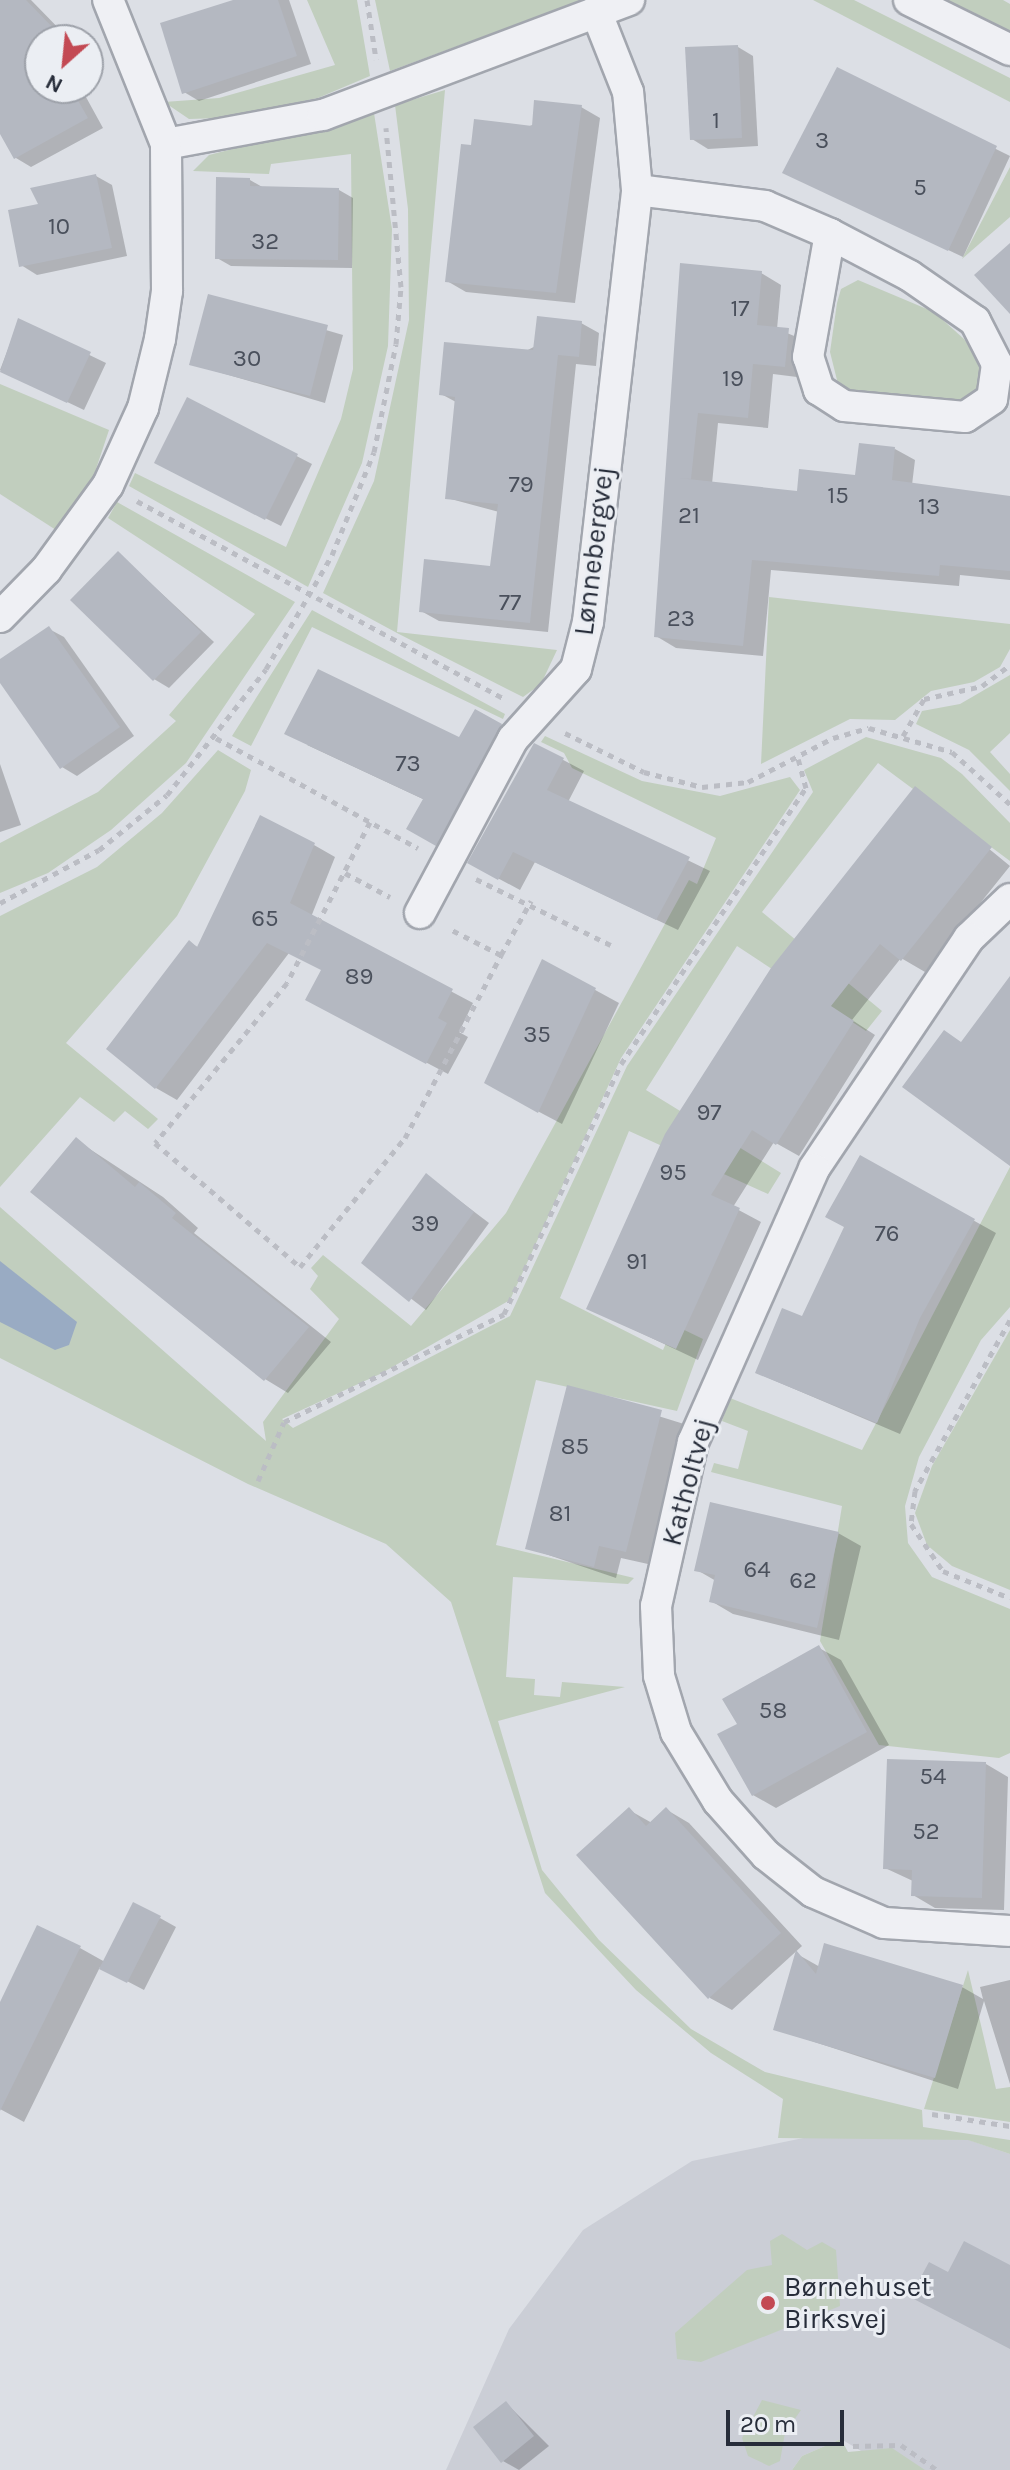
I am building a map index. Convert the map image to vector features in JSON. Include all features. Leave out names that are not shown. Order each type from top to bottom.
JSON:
[{"type":"street","points":[[0,617],[46,570],[108,485],[143,408],[160,339],[169,240],[166,144],[110,0]]},
{"type":"street","points":[[166,144],[323,115],[629,0]]},
{"type":"street","points":[[909,0],[1010,50]]},
{"type":"street","name":"Lønnebergvej","points":[[420,913],[513,739],[538,715],[576,669],[588,622],[637,190],[628,92],[596,11]]},
{"type":"street","points":[[637,190],[765,206],[830,234],[975,321],[997,364],[992,399],[965,417],[844,406],[819,390],[808,357],[830,234]]},
{"type":"street","name":"Katholtvej","points":[[1010,899],[969,938],[814,1169],[693,1442],[656,1606],[659,1676],[676,1732],[718,1801],[766,1855],[813,1892],[884,1923],[1010,1931]]},
{"type":"path","points":[[0,903],[99,850],[167,795],[216,738],[309,598],[364,483],[396,344],[397,209],[367,0]]},
{"type":"path","points":[[108,485],[309,598],[644,772],[702,787],[748,782],[869,728],[952,752],[1010,804]]},
{"type":"path","points":[[903,736],[924,699],[962,694],[1010,665]]},
{"type":"path","points":[[216,738],[447,863],[531,901],[611,945]]},
{"type":"path","points":[[258,1481],[284,1422],[504,1314],[621,1064],[806,788],[798,759]]},
{"type":"path","points":[[370,822],[287,983],[155,1143],[300,1267],[405,1138],[531,901]]},
{"type":"path","points":[[345,873],[501,955]]},
{"type":"path","points":[[1010,1320],[915,1491],[911,1524],[943,1571],[1010,1598]]},
{"type":"path","points":[[932,2114],[1010,2126]]},
{"type":"path","points":[[853,2446],[901,2445],[937,2470]]},
{"type":"shaded area","name":"Børnehuset Birksvej","points":[[823,2134],[969,2140],[1010,2154],[1010,2470],[893,2470],[841,2439],[802,2456],[792,2470],[446,2470],[509,2329],[583,2230],[692,2161]]},
{"type":"green space","points":[[307,0],[357,0],[370,76],[318,98],[221,118],[189,119],[164,102],[219,98],[335,65]]},
{"type":"green space","points":[[375,0],[582,0],[390,71]]},
{"type":"green space","points":[[813,0],[854,0],[1010,78],[1010,102]]},
{"type":"green space","points":[[947,0],[1003,0],[1010,4],[1010,33]]},
{"type":"green space","points":[[445,90],[397,632],[557,650],[541,684],[523,697],[397,633],[323,593],[374,481],[409,320],[408,209],[395,105]]},
{"type":"green space","points":[[374,113],[392,229],[388,346],[362,463],[308,587],[129,486],[135,473],[286,547],[341,419],[353,369],[351,154],[271,164],[269,174],[193,171],[209,155]]},
{"type":"green space","points":[[1010,167],[1010,217],[962,259]]},
{"type":"green space","points":[[858,280],[934,312],[964,339],[984,365],[977,396],[965,404],[849,396],[839,388],[830,352],[837,303],[841,289]]},
{"type":"green space","points":[[0,384],[109,430],[94,475],[56,530],[0,494]]},
{"type":"green space","points":[[117,502],[295,602],[186,763],[111,830],[48,873],[0,893],[0,843],[98,792],[176,721],[169,715],[255,614],[108,518]]},
{"type":"green space","points":[[769,597],[1010,624],[1010,649],[1000,667],[974,682],[931,691],[895,720],[850,719],[761,764]]},
{"type":"green space","points":[[312,610],[505,714],[503,719],[312,627],[251,746],[232,736]]},
{"type":"green space","points":[[1010,675],[1010,733],[990,752],[1010,774],[1010,791],[969,750],[916,724],[922,711],[960,704]]},
{"type":"green space","points":[[545,736],[642,781],[720,796],[790,777],[800,790],[621,1058],[510,1300],[380,1374],[282,1419],[293,1428],[510,1316],[627,1066],[813,792],[804,770],[866,737],[941,758],[962,774],[1010,823],[1010,861],[878,763],[762,912],[882,1011],[866,1031],[737,946],[646,1090],[781,1173],[768,1194],[629,1131],[560,1298],[663,1350],[674,1325],[703,1339],[677,1411],[536,1380],[496,1545],[634,1578],[628,1584],[513,1577],[506,1677],[535,1679],[534,1695],[560,1697],[562,1682],[625,1687],[498,1721],[542,1870],[599,1940],[691,2029],[765,2072],[922,2110],[923,2127],[1010,2140],[1010,2154],[968,2140],[778,2138],[783,2099],[711,2053],[636,1990],[545,1893],[451,1602],[386,1544],[248,1484],[0,1358],[0,1207],[266,1441],[263,1422],[339,1319],[310,1289],[318,1276],[311,1268],[323,1255],[411,1326],[506,1213],[689,880],[697,884],[716,838],[572,768],[564,753],[541,742]]},
{"type":"green space","points":[[218,750],[251,770],[245,791],[177,916],[66,1043],[158,1119],[148,1129],[125,1111],[114,1122],[80,1097],[0,1187],[0,916],[97,867],[162,813]]},
{"type":"green space","points":[[1010,1167],[1010,1307],[981,1340],[919,1457],[905,1506],[908,1543],[932,1577],[1010,1609],[1010,1753],[999,1758],[879,1745],[820,1641],[842,1506],[711,1472],[714,1463],[738,1469],[748,1431],[722,1421],[730,1398],[862,1450]]},
{"type":"green space","points":[[1010,1330],[1010,1590],[952,1566],[927,1545],[915,1513],[932,1466]]},
{"type":"green space","points":[[968,1970],[996,2089],[1010,2087],[1010,2122],[924,2109]]},
{"type":"green space","points":[[782,2234],[807,2250],[822,2242],[836,2250],[840,2306],[701,2362],[677,2359],[675,2333],[747,2270],[772,2265],[770,2241]]},
{"type":"green space","points":[[762,2400],[801,2410],[785,2433],[780,2461],[769,2466],[748,2456],[742,2438]]},
{"type":"green space","points":[[841,2439],[848,2452],[892,2448],[925,2470],[792,2470],[802,2456]]},
{"type":"water","points":[[0,1261],[77,1322],[69,1345],[55,1350],[0,1322]]},
{"type":"building","points":[[0,0],[26,0],[49,24],[24,24],[24,104],[80,104],[88,118],[14,159],[0,134]]},
{"type":"building","points":[[233,0],[278,0],[297,56],[182,94],[160,23]]},
{"type":"building","points":[[738,45],[742,138],[690,140],[685,47]]},
{"type":"building","points":[[837,67],[997,146],[948,251],[782,173]]},
{"type":"building","points":[[534,100],[582,105],[556,293],[445,282],[461,144],[471,145],[474,119],[532,126]]},
{"type":"building","points":[[96,174],[112,248],[19,267],[8,210],[38,204],[30,188]]},
{"type":"building","points":[[216,177],[250,178],[250,186],[339,188],[338,260],[215,259]]},
{"type":"building","points":[[1010,243],[1010,314],[974,275]]},
{"type":"building","points":[[680,263],[762,271],[757,325],[789,328],[785,367],[753,364],[748,418],[698,413],[691,479],[679,478],[797,491],[799,469],[855,475],[859,443],[895,447],[892,480],[1010,496],[1010,571],[940,565],[939,576],[752,560],[743,646],[654,637]]},
{"type":"building","points":[[208,294],[328,325],[310,396],[189,365]]},
{"type":"building","points":[[537,316],[582,321],[579,357],[558,355],[530,623],[419,612],[424,559],[490,566],[498,504],[445,499],[455,397],[439,395],[444,342],[533,350]]},
{"type":"building","points":[[18,318],[91,352],[67,403],[0,372]]},
{"type":"building","points":[[187,397],[298,454],[265,520],[154,463]]},
{"type":"building","points":[[118,551],[201,632],[153,681],[70,600]]},
{"type":"building","points":[[49,626],[120,727],[60,769],[0,683],[0,659]]},
{"type":"building","points":[[318,669],[459,737],[475,709],[502,724],[436,846],[406,829],[423,799],[284,734]]},
{"type":"building","points":[[534,743],[564,758],[547,790],[690,857],[656,920],[513,852],[498,880],[467,863]]},
{"type":"building","points":[[915,786],[992,847],[901,961],[880,944],[831,1006],[854,1021],[776,1145],[752,1130],[711,1195],[740,1208],[676,1349],[586,1309],[665,1134],[771,968]]},
{"type":"building","points":[[260,815],[315,843],[290,903],[453,989],[438,1018],[447,1023],[426,1064],[305,1000],[321,970],[267,943],[155,1089],[106,1049],[189,940],[197,947]]},
{"type":"building","points":[[542,959],[596,988],[538,1113],[484,1083]]},
{"type":"building","points":[[1010,976],[1010,1166],[902,1087],[944,1030],[961,1042]]},
{"type":"building","points":[[76,1137],[135,1187],[139,1182],[176,1213],[172,1218],[309,1327],[264,1381],[30,1192]]},
{"type":"building","points":[[860,1155],[975,1219],[920,1318],[877,1423],[755,1373],[782,1308],[802,1316],[844,1227],[825,1217]]},
{"type":"building","points":[[426,1173],[474,1212],[409,1302],[361,1263]]},
{"type":"building","points":[[567,1385],[662,1410],[626,1552],[599,1546],[594,1567],[525,1549]]},
{"type":"building","points":[[710,1502],[839,1532],[817,1628],[709,1602],[715,1575],[694,1571]]},
{"type":"building","points":[[819,1645],[867,1732],[752,1796],[717,1734],[737,1724],[722,1699]]},
{"type":"building","points":[[887,1759],[986,1762],[982,1898],[911,1896],[912,1870],[883,1869]]},
{"type":"building","points":[[629,1807],[646,1826],[666,1807],[781,1933],[708,1999],[576,1855]]},
{"type":"building","points":[[133,1902],[161,1916],[127,1983],[99,1969]]},
{"type":"building","points":[[37,1925],[81,1946],[0,2111],[0,2002]]},
{"type":"building","points":[[824,1943],[963,1985],[935,2078],[773,2030],[796,1950],[816,1974]]},
{"type":"building","points":[[964,2241],[1010,2265],[1010,2349],[910,2297],[929,2262],[948,2272]]},
{"type":"building","points":[[506,2401],[534,2436],[501,2463],[473,2427]]},
{"type":"place","name":"Børnehuset Birksvej","points":[[768,2303]]}]
